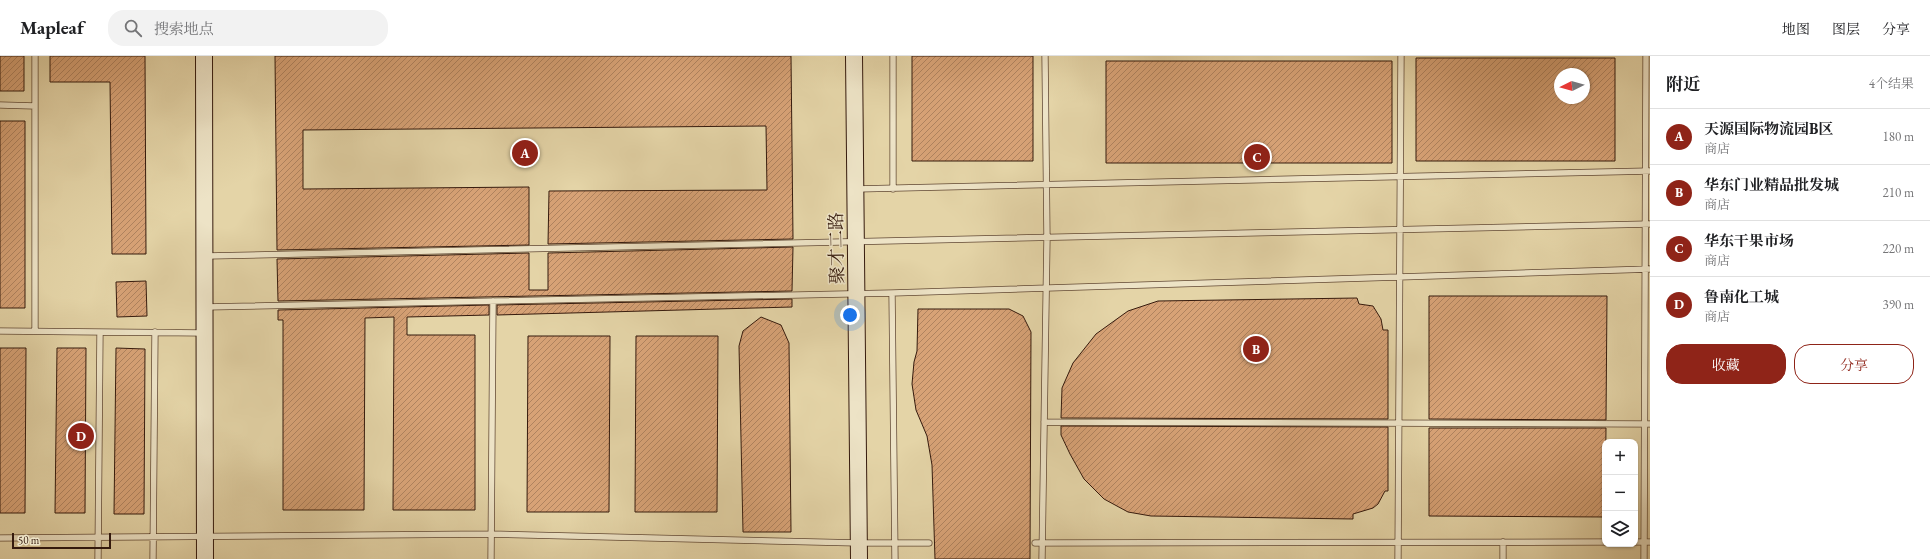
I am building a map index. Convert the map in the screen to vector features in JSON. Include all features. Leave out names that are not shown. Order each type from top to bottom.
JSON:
[{"type":"street","points":[[204,56],[205,559]]},
{"type":"street","name":"聚才二路","points":[[854,56],[859,559]]},
{"type":"lane","points":[[36,56],[36,331]]},
{"type":"lane","points":[[893,56],[893,189]]},
{"type":"lane","points":[[1042,559],[1047,238],[1046,56]]},
{"type":"lane","points":[[1398,559],[1401,56]]},
{"type":"lane","points":[[1644,559],[1647,542],[1648,90],[1646,56]]},
{"type":"lane","points":[[0,106],[35,106]]},
{"type":"lane","points":[[856,189],[1400,178],[1648,171]]},
{"type":"lane","points":[[205,256],[1648,224]]},
{"type":"lane","points":[[205,307],[857,294],[1648,269]]},
{"type":"lane","points":[[892,293],[894,559]]},
{"type":"lane","points":[[491,559],[493,301]]},
{"type":"lane","points":[[0,331],[205,333]]},
{"type":"lane","points":[[98,559],[100,332]]},
{"type":"lane","points":[[153,559],[155,332]]},
{"type":"lane","points":[[1044,422],[1647,424]]},
{"type":"lane","points":[[0,538],[491,534],[859,543],[929,543]]},
{"type":"lane","points":[[1503,542],[1503,559]]},
{"type":"lane","points":[[1035,543],[1602,542]]},
{"type":"building","points":[[0,56],[24,56],[24,91],[0,91]]},
{"type":"building","points":[[50,56],[145,56],[146,254],[112,254],[110,82],[50,82]]},
{"type":"building","points":[[275,56],[791,56],[793,239],[548,244],[549,191],[767,190],[766,126],[303,130],[303,189],[529,187],[529,245],[277,250]]},
{"type":"building","points":[[912,56],[1033,56],[1033,161],[912,161]]},
{"type":"building","points":[[1416,58],[1615,58],[1615,161],[1416,161]]},
{"type":"building","points":[[1106,61],[1392,61],[1392,163],[1106,163]]},
{"type":"building","points":[[0,121],[25,121],[25,308],[0,308]]},
{"type":"building","points":[[793,247],[792,291],[278,301],[277,259],[529,253],[529,290],[548,290],[548,253]]},
{"type":"building","points":[[146,281],[147,316],[117,317],[116,282]]},
{"type":"building","points":[[1429,296],[1607,296],[1606,420],[1429,419]]},
{"type":"building","points":[[1357,298],[1359,304],[1373,306],[1381,319],[1383,330],[1388,330],[1388,419],[1061,418],[1062,388],[1073,363],[1096,334],[1128,311],[1158,301]]},
{"type":"building","points":[[792,299],[792,307],[497,315],[497,305]]},
{"type":"building","points":[[489,305],[489,315],[407,317],[407,335],[475,335],[475,510],[393,510],[394,317],[365,318],[364,510],[283,510],[283,320],[278,320],[278,310]]},
{"type":"building","points":[[918,309],[1009,309],[1023,316],[1031,332],[1030,559],[935,559],[932,465],[927,436],[916,410],[912,384],[914,362],[917,351]]},
{"type":"building","points":[[761,317],[781,325],[789,343],[791,532],[743,532],[739,346],[743,331]]},
{"type":"building","points":[[528,336],[610,336],[609,512],[527,512]]},
{"type":"building","points":[[636,336],[718,336],[717,512],[635,512]]},
{"type":"building","points":[[0,348],[26,348],[25,513],[0,513]]},
{"type":"building","points":[[57,348],[86,348],[85,513],[55,513]]},
{"type":"building","points":[[116,348],[145,349],[144,514],[114,514]]},
{"type":"building","points":[[1061,426],[1388,427],[1388,491],[1385,491],[1378,504],[1373,508],[1353,514],[1353,519],[1151,516],[1128,512],[1104,499],[1084,479],[1061,435]]},
{"type":"building","points":[[1429,428],[1606,428],[1606,439],[1602,439],[1602,517],[1429,516]]},
{"type":"place","name":"天源国际物流园B区","points":[[525,153]]},
{"type":"place","name":"华东干果市场","points":[[1257,157]]},
{"type":"place","name":"华东门业精品批发城","points":[[1256,349]]},
{"type":"place","name":"鲁南化工城","points":[[81,436]]}]
